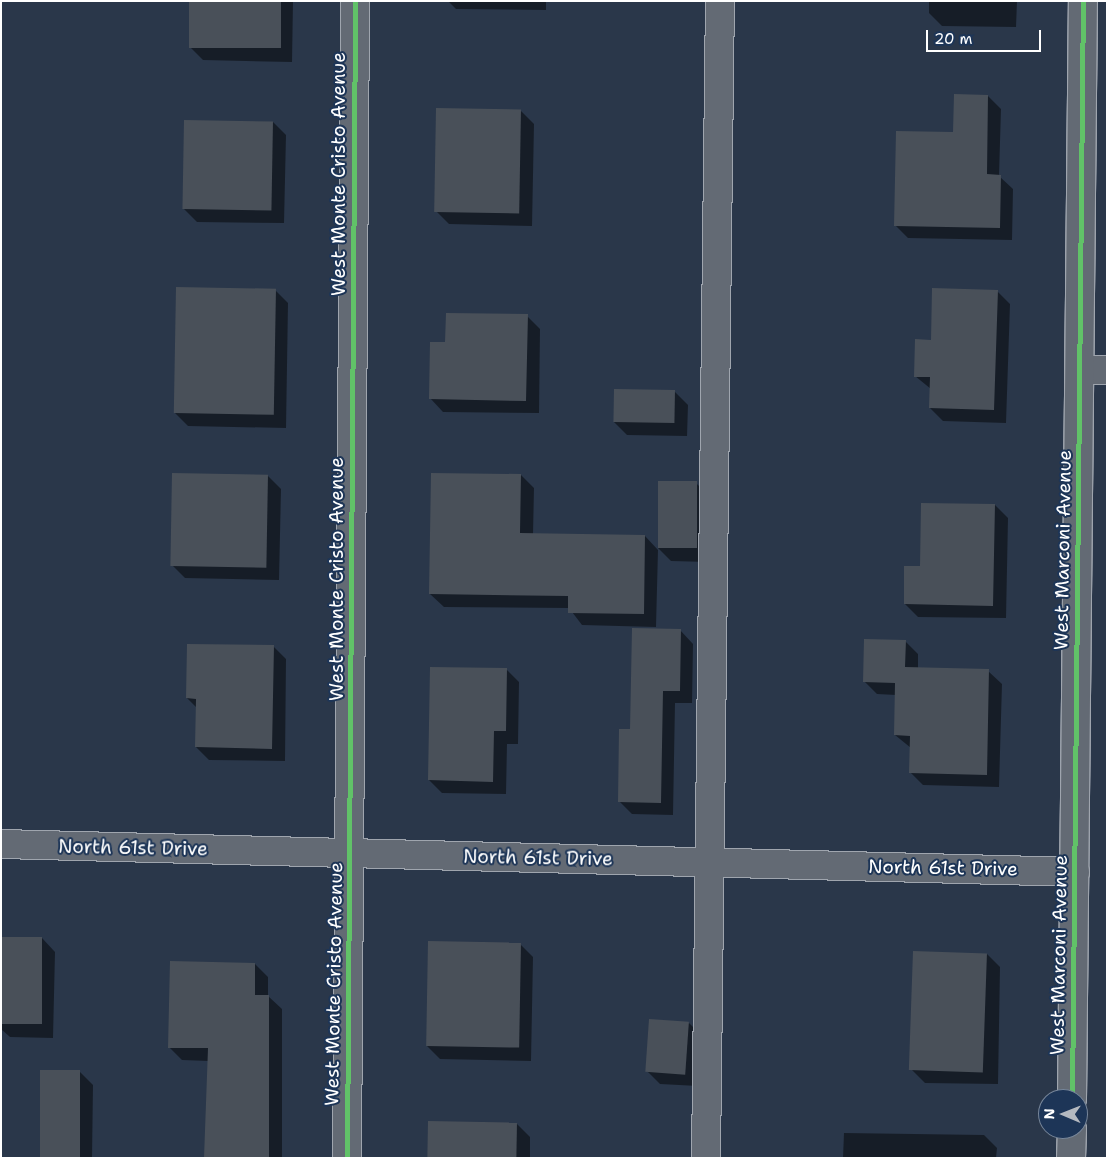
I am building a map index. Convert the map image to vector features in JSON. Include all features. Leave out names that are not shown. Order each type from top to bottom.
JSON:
[{"type":"street","name":"West Monte Cristo Avenue","points":[[347,1158],[355,1]]},
{"type":"street","points":[[706,1158],[720,1]]},
{"type":"street","name":"West Marconi Avenue","points":[[1072,1089],[1082,1]]},
{"type":"street","points":[[1080,370],[1107,370]]},
{"type":"street","name":"North 61st Drive","points":[[1,844],[1075,872]]},
{"type":"street","points":[[1071,1158],[1072,1139]]},
{"type":"building","points":[[189,1],[281,1],[281,48],[189,48]]},
{"type":"building","points":[[954,94],[988,95],[987,174],[1001,175],[1000,228],[894,226],[896,131],[953,132]]},
{"type":"building","points":[[436,108],[521,109],[519,213],[434,212]]},
{"type":"building","points":[[184,120],[273,122],[271,211],[182,209]]},
{"type":"building","points":[[176,287],[276,289],[274,415],[174,413]]},
{"type":"building","points":[[932,288],[998,290],[994,410],[929,408],[930,377],[914,377],[915,339],[931,340]]},
{"type":"building","points":[[446,313],[528,314],[526,401],[429,399],[430,342],[445,342]]},
{"type":"building","points":[[614,389],[675,390],[674,423],[613,422]]},
{"type":"building","points":[[172,473],[268,475],[266,568],[170,566]]},
{"type":"building","points":[[431,473],[521,474],[520,533],[645,535],[644,614],[568,613],[568,596],[429,594]]},
{"type":"building","points":[[658,481],[697,481],[697,548],[658,548]]},
{"type":"building","points":[[921,503],[995,504],[993,606],[904,604],[904,566],[920,566]]},
{"type":"building","points":[[632,628],[681,629],[680,691],[663,691],[661,803],[618,802],[619,729],[630,729]]},
{"type":"building","points":[[864,639],[906,640],[905,667],[989,669],[987,775],[909,773],[910,736],[894,735],[895,683],[863,682]]},
{"type":"building","points":[[187,644],[274,645],[272,749],[195,747],[196,699],[186,698]]},
{"type":"building","points":[[430,667],[507,668],[506,731],[494,731],[493,782],[428,780]]},
{"type":"building","points":[[1,937],[42,937],[42,1024],[1,1024]]},
{"type":"building","points":[[428,941],[521,943],[519,1048],[426,1046]]},
{"type":"building","points":[[913,951],[987,954],[983,1073],[909,1070]]},
{"type":"building","points":[[170,961],[255,963],[255,995],[269,995],[269,1158],[204,1158],[208,1048],[168,1048]]},
{"type":"building","points":[[649,1019],[689,1022],[685,1075],[645,1072]]},
{"type":"building","points":[[40,1070],[80,1070],[80,1158],[40,1158]]},
{"type":"building","points":[[428,1121],[517,1123],[516,1158],[427,1158]]},
{"type":"cycle path","points":[[347,1158],[355,1]]},
{"type":"cycle path","points":[[1072,1089],[1083,1]]}]
